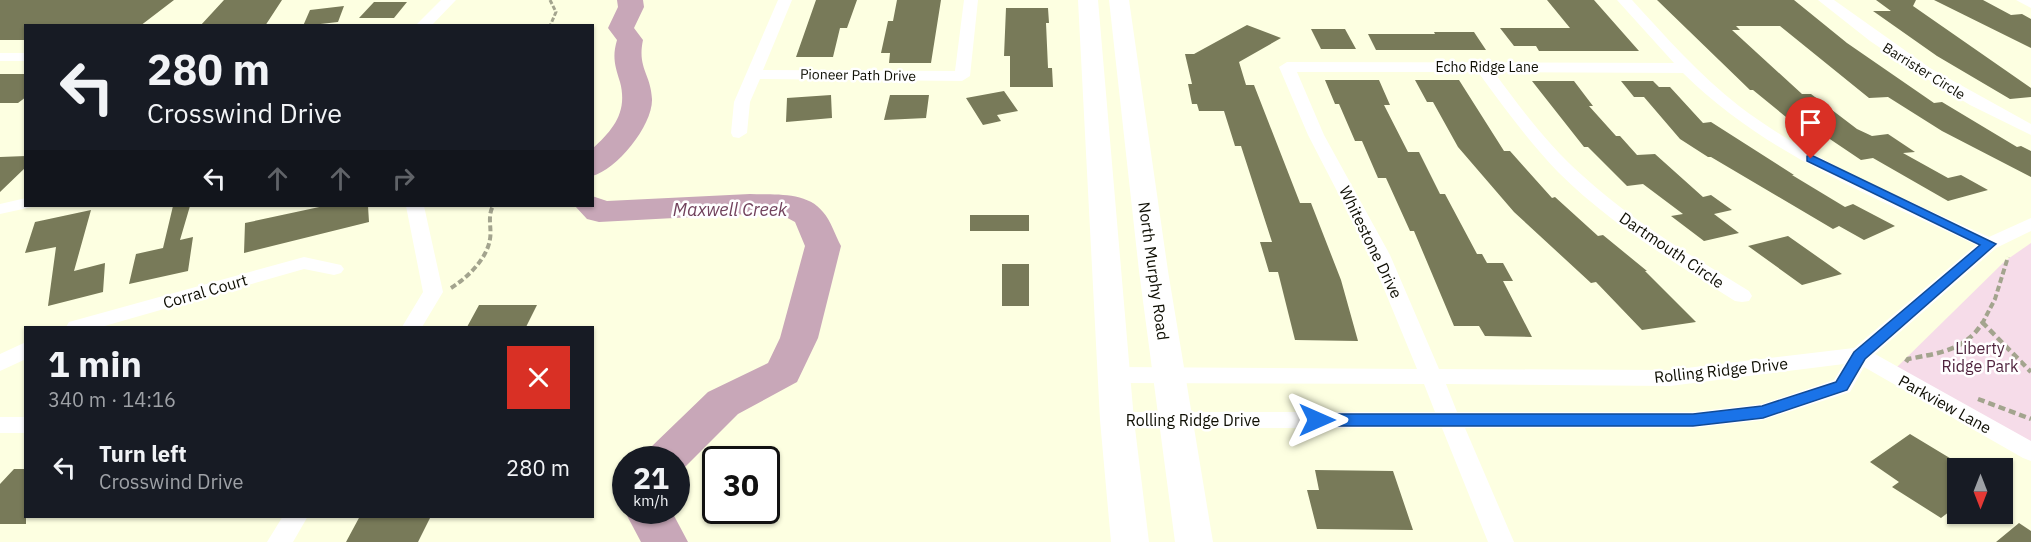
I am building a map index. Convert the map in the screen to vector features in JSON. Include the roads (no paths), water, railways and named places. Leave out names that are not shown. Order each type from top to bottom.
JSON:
[{"type":"main road","points":[[1088,0],[1117,420],[1130,542]]},
{"type":"main road","name":"North Murphy Road","points":[[1119,0],[1173,420],[1194,542]]},
{"type":"street","points":[[424,24],[449,0]]},
{"type":"street","points":[[739,133],[742,102],[784,0]]},
{"type":"street","name":"Pioneer Path Drive","points":[[754,74],[962,76],[971,0]]},
{"type":"street","points":[[1624,0],[1687,68],[1747,120],[1827,168],[1989,244]]},
{"type":"street","name":"Barrister Circle","points":[[1825,0],[1882,45],[1938,82],[2031,130]]},
{"type":"street","points":[[2023,0],[2031,4]]},
{"type":"street","points":[[0,57],[24,57]]},
{"type":"street","name":"Echo Ridge Lane","points":[[1287,67],[1687,68]]},
{"type":"street","name":"Whitestone Drive","points":[[1287,67],[1316,135],[1380,255],[1501,542]]},
{"type":"street","name":"Dartmouth Circle","points":[[1484,68],[1524,123],[1576,180],[1639,231],[1742,296]]},
{"type":"street","points":[[0,208],[24,202]]},
{"type":"street","points":[[413,326],[433,292],[415,207]]},
{"type":"street","name":"Rolling Ridge Drive","points":[[1117,420],[1693,420],[1763,412],[1842,386],[1860,356],[1989,244],[2031,225]]},
{"type":"street","name":"Corral Court","points":[[80,326],[304,263],[334,269]]},
{"type":"street","points":[[0,364],[24,350]]},
{"type":"street","name":"Rolling Ridge Drive","points":[[1114,375],[1670,378],[1860,356]]},
{"type":"street","name":"Parkview Lane","points":[[1860,356],[2031,452]]},
{"type":"street","points":[[0,425],[24,425]]},
{"type":"street","points":[[280,542],[295,518]]},
{"type":"waterway","name":"Maxwell Creek","points":[[594,165],[627,131],[636,110],[635,85],[627,63],[630,40],[621,28],[631,7],[630,0]]},
{"type":"waterway","name":"Maxwell Creek","points":[[593,207],[599,212],[750,204],[789,205],[809,216],[823,246],[799,338],[783,372],[723,403],[679,446]]},
{"type":"waterway","name":"Maxwell Creek","points":[[655,524],[665,542]]},
{"type":"park label","name":"Liberty Ridge Park","points":[[1980,357]]}]
